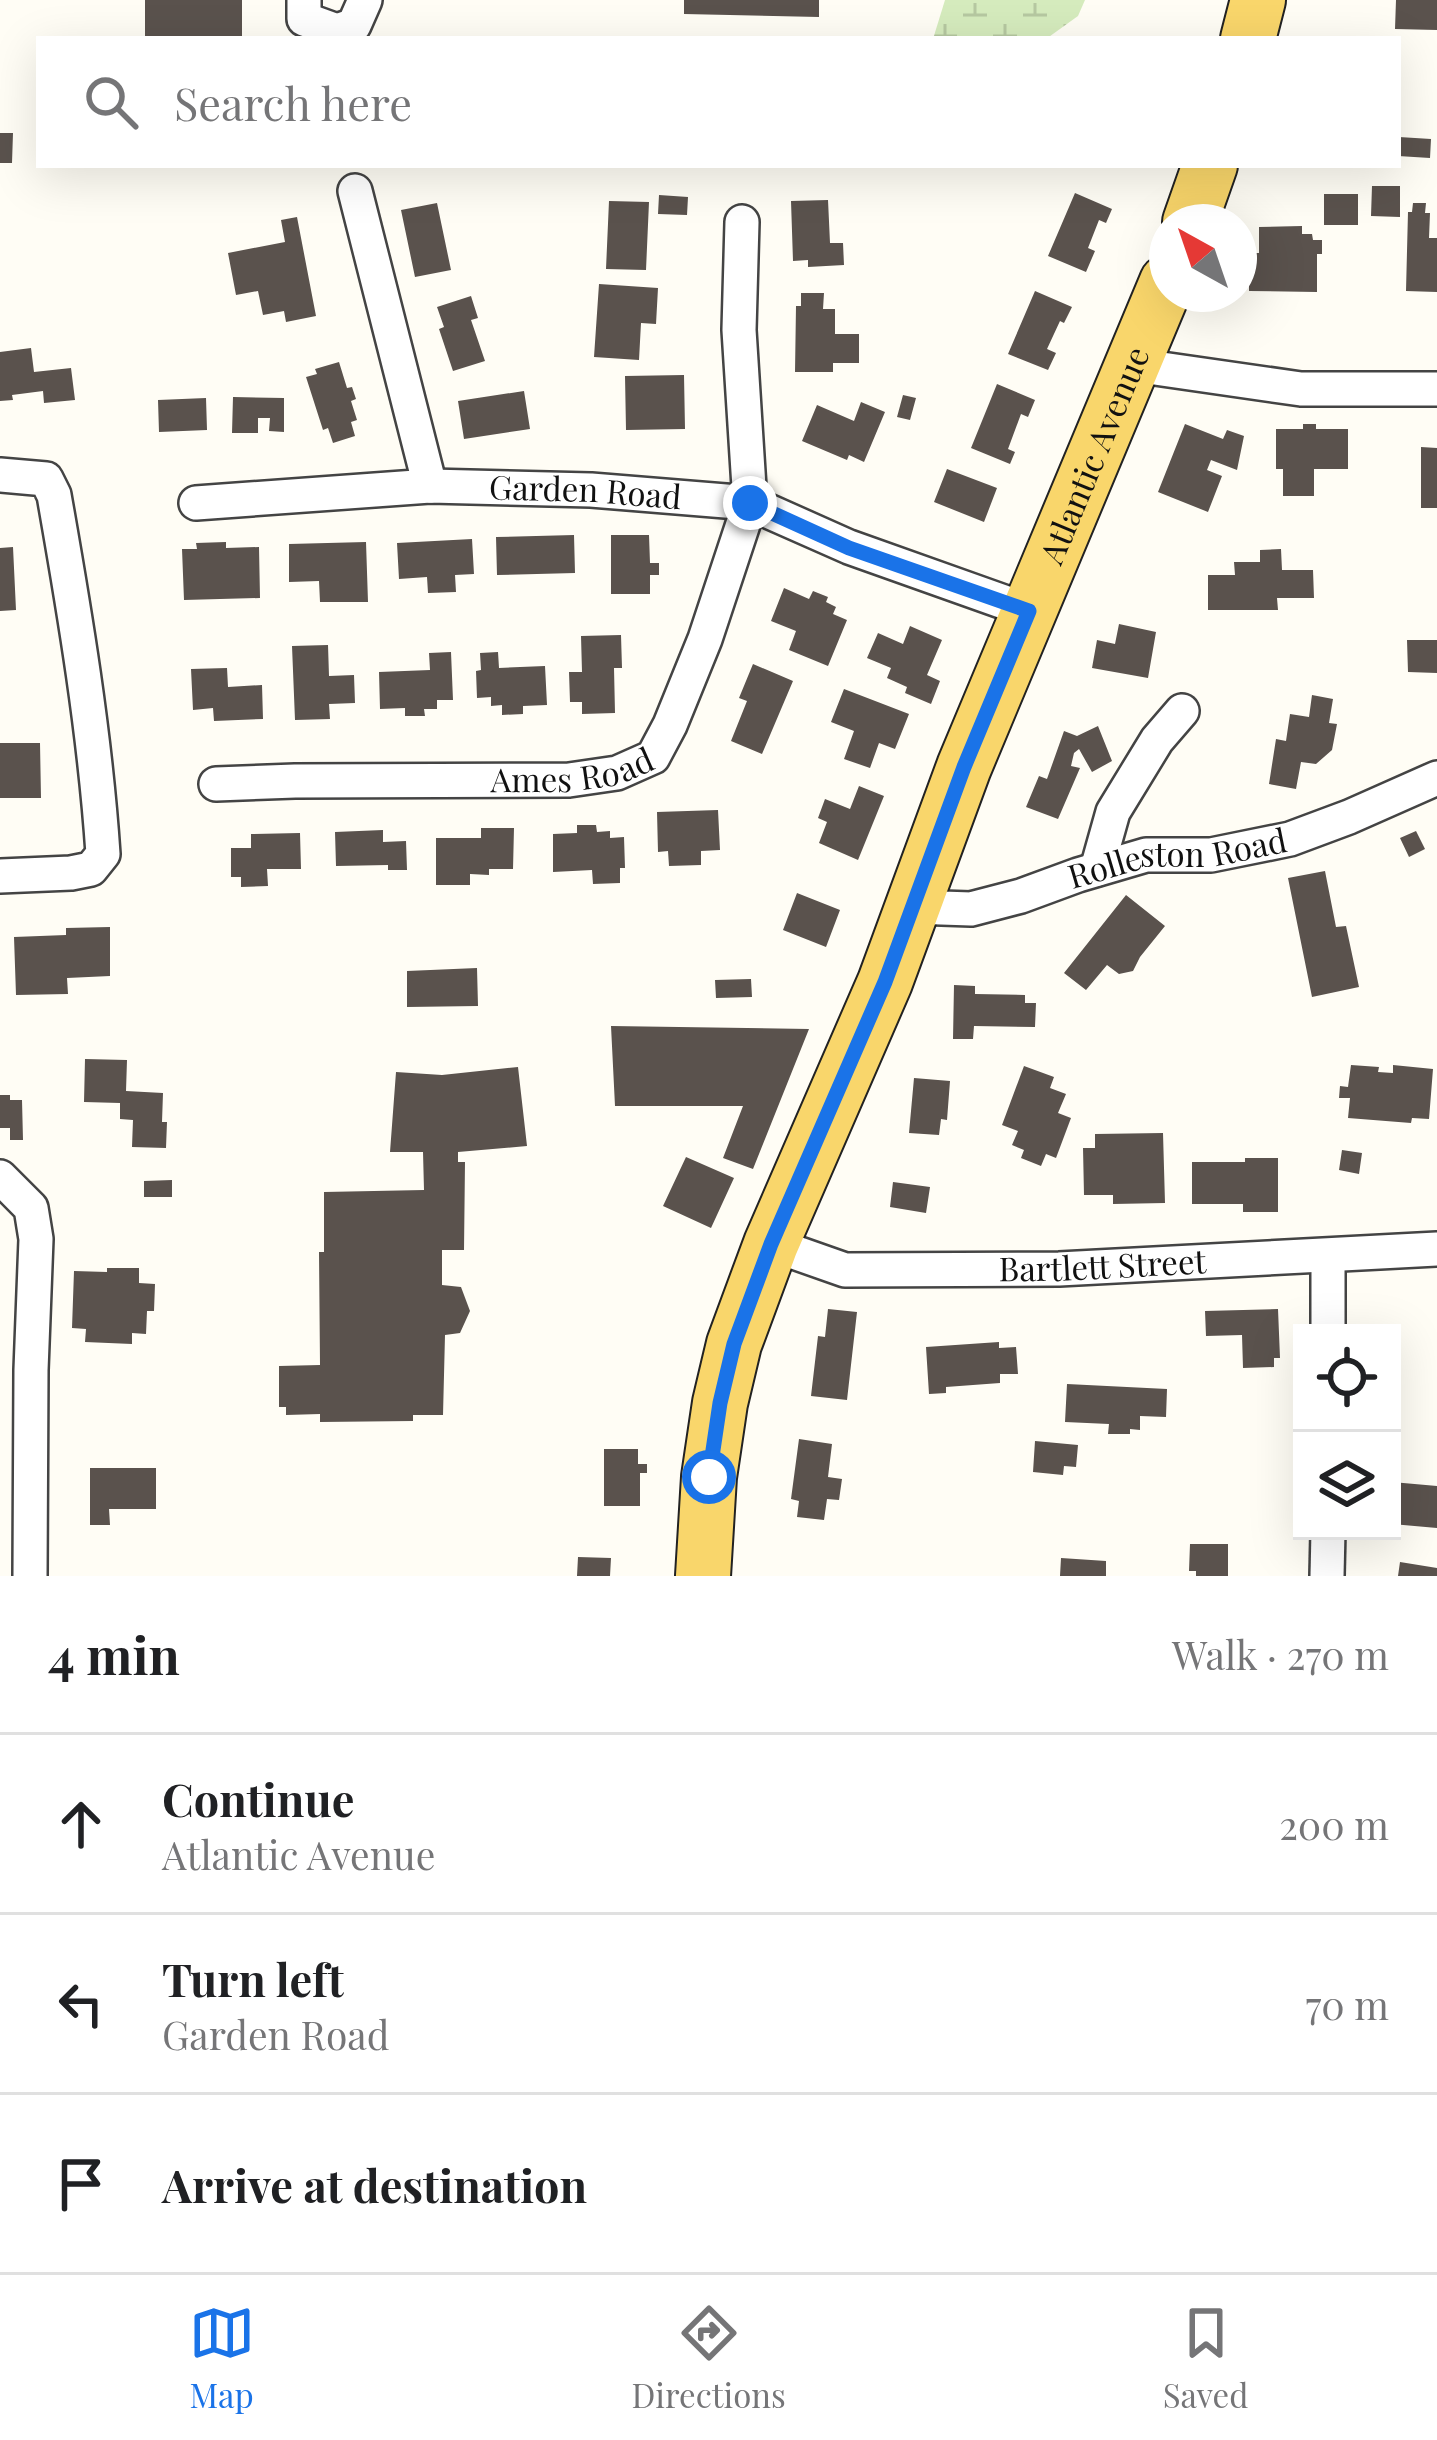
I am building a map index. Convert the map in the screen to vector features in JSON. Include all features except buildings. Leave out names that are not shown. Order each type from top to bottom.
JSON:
[{"type":"main road","points":[[1249,36],[1258,0]]},
{"type":"main road","points":[[1196,204],[1209,168]]},
{"type":"main road","name":"Atlantic Avenue","points":[[704,1576],[709,1477],[734,1344],[771,1244],[885,982],[964,767],[1155,312]]},
{"type":"street","points":[[304,0],[304,19],[337,31],[354,25],[365,0]]},
{"type":"street","points":[[355,191],[430,486]]},
{"type":"street","points":[[742,222],[739,330],[750,503]]},
{"type":"street","points":[[1134,364],[1301,388],[1437,388]]},
{"type":"street","points":[[0,475],[46,478],[54,495],[75,610],[103,854],[91,868],[70,873],[0,875]]},
{"type":"street","name":"Garden Road","points":[[196,503],[430,486],[591,490],[750,503],[849,548],[1029,611]]},
{"type":"street","name":"Ames Road","points":[[216,784],[569,780],[617,773],[653,757],[705,639],[750,503]]},
{"type":"street","points":[[1097,869],[1113,812],[1157,740],[1182,711]]},
{"type":"street","name":"Rolleston Road","points":[[912,907],[971,910],[1146,855],[1211,855],[1290,839],[1437,778]]},
{"type":"street","points":[[0,1177],[32,1208],[36,1239],[30,1576]]},
{"type":"street","name":"Bartlett Street","points":[[771,1244],[845,1270],[1060,1269],[1437,1249]]},
{"type":"street","points":[[1328,1256],[1328,1324]]},
{"type":"street","points":[[1328,1540],[1328,1576]]},
{"type":"green space","points":[[945,0],[1085,0],[1078,16],[1050,36],[934,36]]},
{"type":"route","points":[[709,1477],[734,1344],[826,1112],[885,982],[964,767],[1029,611],[849,548],[750,503]]}]
